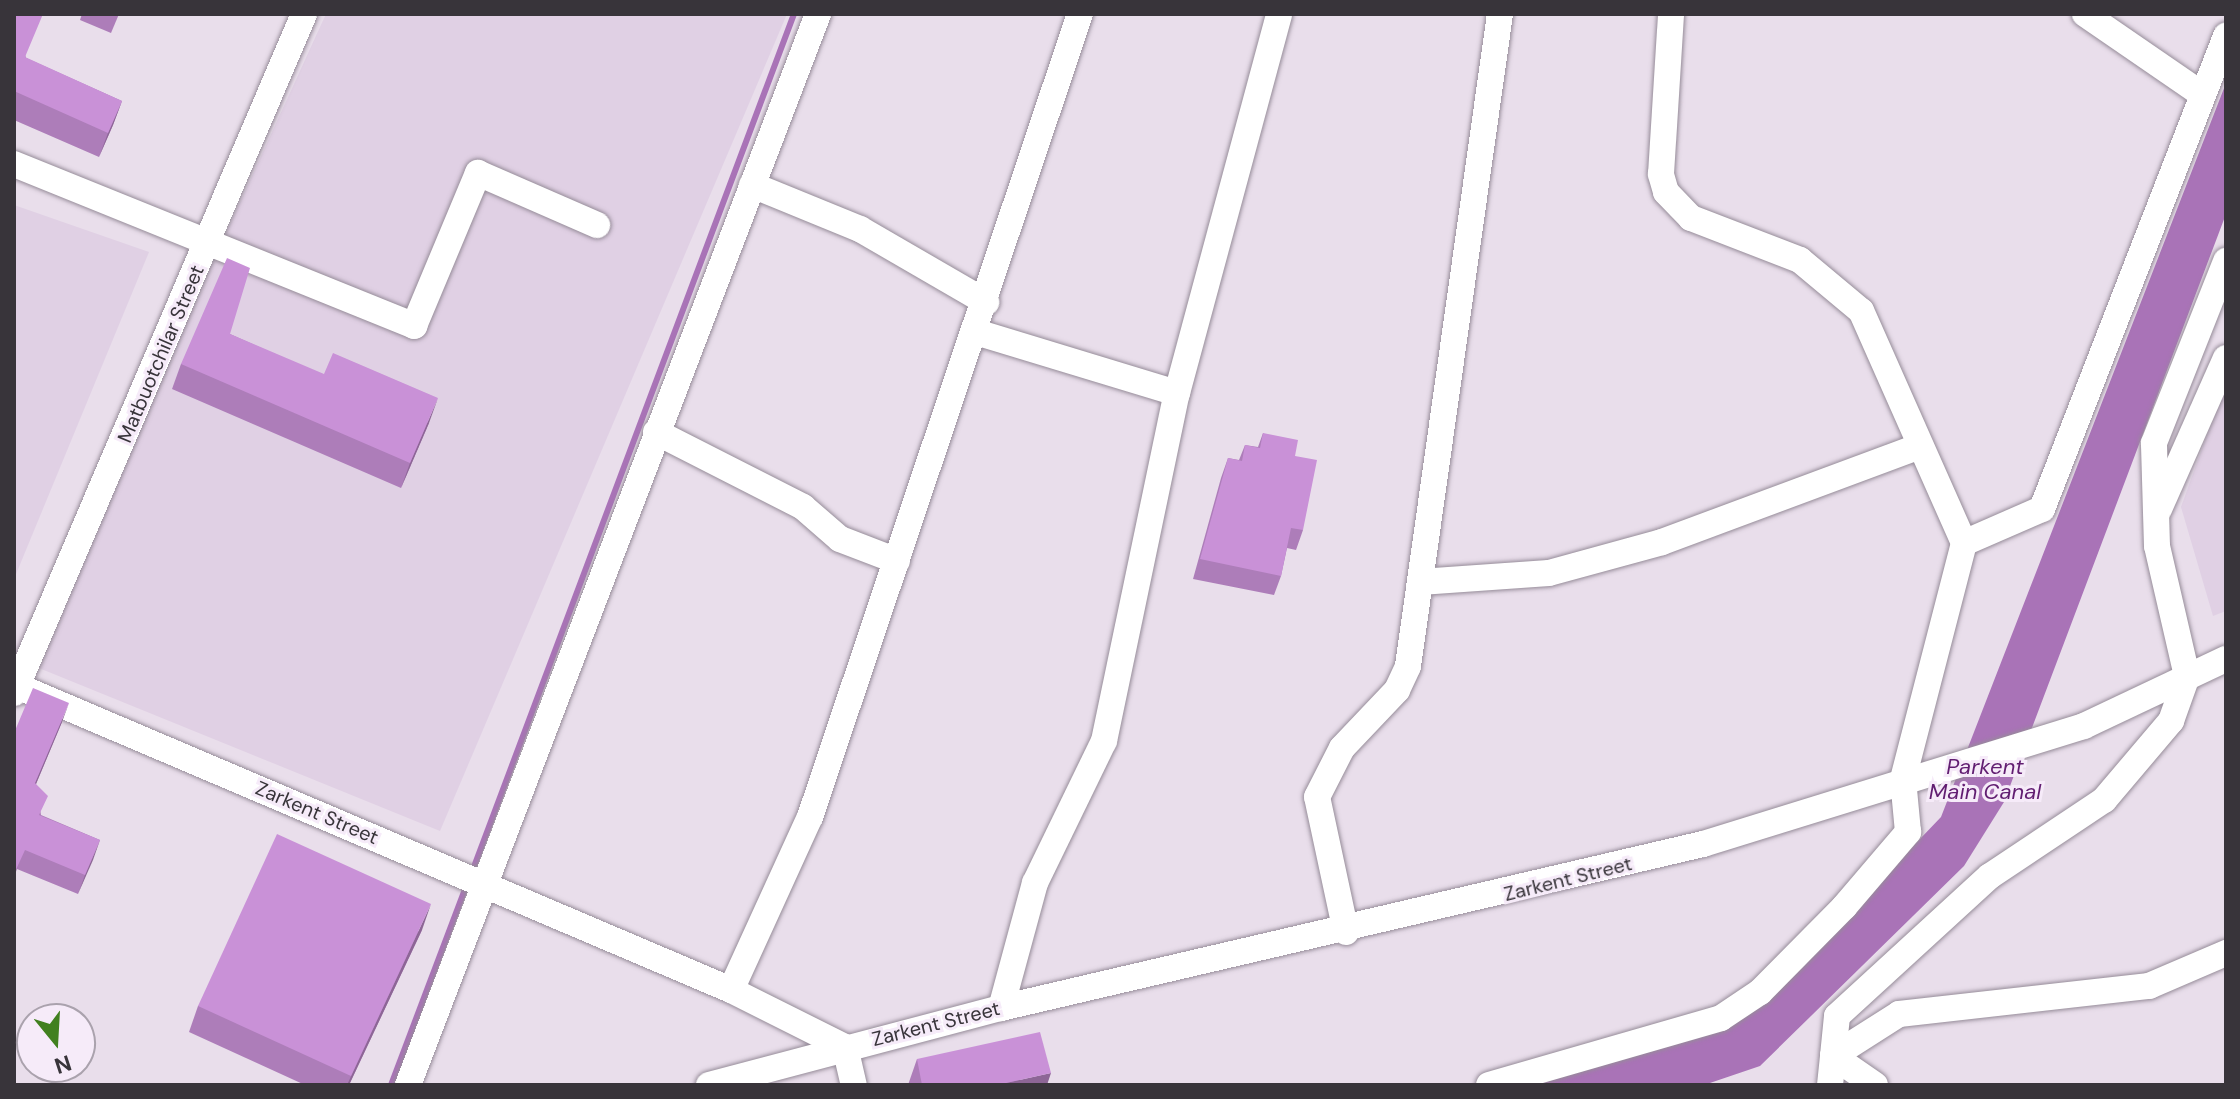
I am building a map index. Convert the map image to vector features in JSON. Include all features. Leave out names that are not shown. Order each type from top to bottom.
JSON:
[{"type":"street","name":"Matbuotchilar Street","points":[[15,690],[208,245],[304,14]]},
{"type":"street","points":[[408,1085],[475,879],[656,432],[818,14]]},
{"type":"street","points":[[731,990],[810,817],[976,332],[1080,14]]},
{"type":"street","points":[[1001,1008],[1035,883],[1104,741],[1177,393],[1279,14]]},
{"type":"street","points":[[1346,932],[1317,797],[1363,718],[1397,690],[1408,666],[1500,14]]},
{"type":"street","points":[[1489,1085],[1721,1018],[1760,992],[1908,832],[1903,779],[1964,543],[1861,311],[1800,260],[1691,218],[1666,192],[1661,174],[1671,14]]},
{"type":"street","points":[[2085,14],[2200,93]]},
{"type":"street","points":[[1964,543],[2042,509],[2200,93],[2226,36]]},
{"type":"street","points":[[14,164],[414,326],[478,173],[597,225]]},
{"type":"street","points":[[752,185],[860,229],[986,302]]},
{"type":"street","points":[[1830,1085],[1837,1016],[1990,876],[2104,800],[2171,721],[2187,676],[2156,516],[2154,443],[2226,261]]},
{"type":"street","points":[[976,332],[1177,393]]},
{"type":"street","points":[[2156,516],[2226,358]]},
{"type":"street","points":[[656,432],[803,507],[840,539],[897,561]]},
{"type":"street","points":[[1420,582],[1549,573],[1662,542],[1920,446]]},
{"type":"street","name":"Zarkent Street","points":[[15,690],[475,879],[731,990],[845,1047],[1001,1008],[1613,869],[1955,763],[2032,744],[2226,659]]},
{"type":"street","points":[[1833,1056],[1899,1014],[2149,986],[2226,953]]},
{"type":"street","points":[[709,1085],[845,1047],[854,1085]]},
{"type":"street","points":[[1833,1056],[1875,1085]]},
{"type":"shaded area","points":[[326,14],[787,14],[440,831],[29,664]]},
{"type":"shaded area","points":[[14,205],[149,252],[14,579]]},
{"type":"shaded area","points":[[2226,382],[2226,611],[2213,616],[2181,507]]},
{"type":"water","name":"Parkent Main Canal","points":[[2226,83],[2226,214],[2004,802],[1964,866],[1760,1066],[1704,1085],[1531,1085],[1702,1036],[1769,997],[1941,817]]},
{"type":"building","points":[[14,14],[43,14],[25,57],[122,101],[108,133],[14,91]]},
{"type":"building","points":[[227,258],[250,268],[230,334],[324,374],[333,353],[438,398],[410,463],[181,364]]},
{"type":"building","points":[[1263,433],[1298,440],[1295,456],[1317,460],[1303,530],[1291,528],[1281,576],[1200,559],[1228,458],[1242,461],[1245,445],[1260,448]]},
{"type":"building","points":[[33,688],[69,703],[35,783],[48,796],[39,815],[100,840],[85,875],[25,850],[14,874],[14,733]]},
{"type":"building","points":[[277,834],[431,904],[351,1076],[198,1006]]},
{"type":"building","points":[[1040,1032],[1051,1073],[997,1085],[922,1085],[917,1059]]},
{"type":"waterway","points":[[472,872],[794,14]]},
{"type":"waterway","points":[[391,1085],[466,886]]}]
